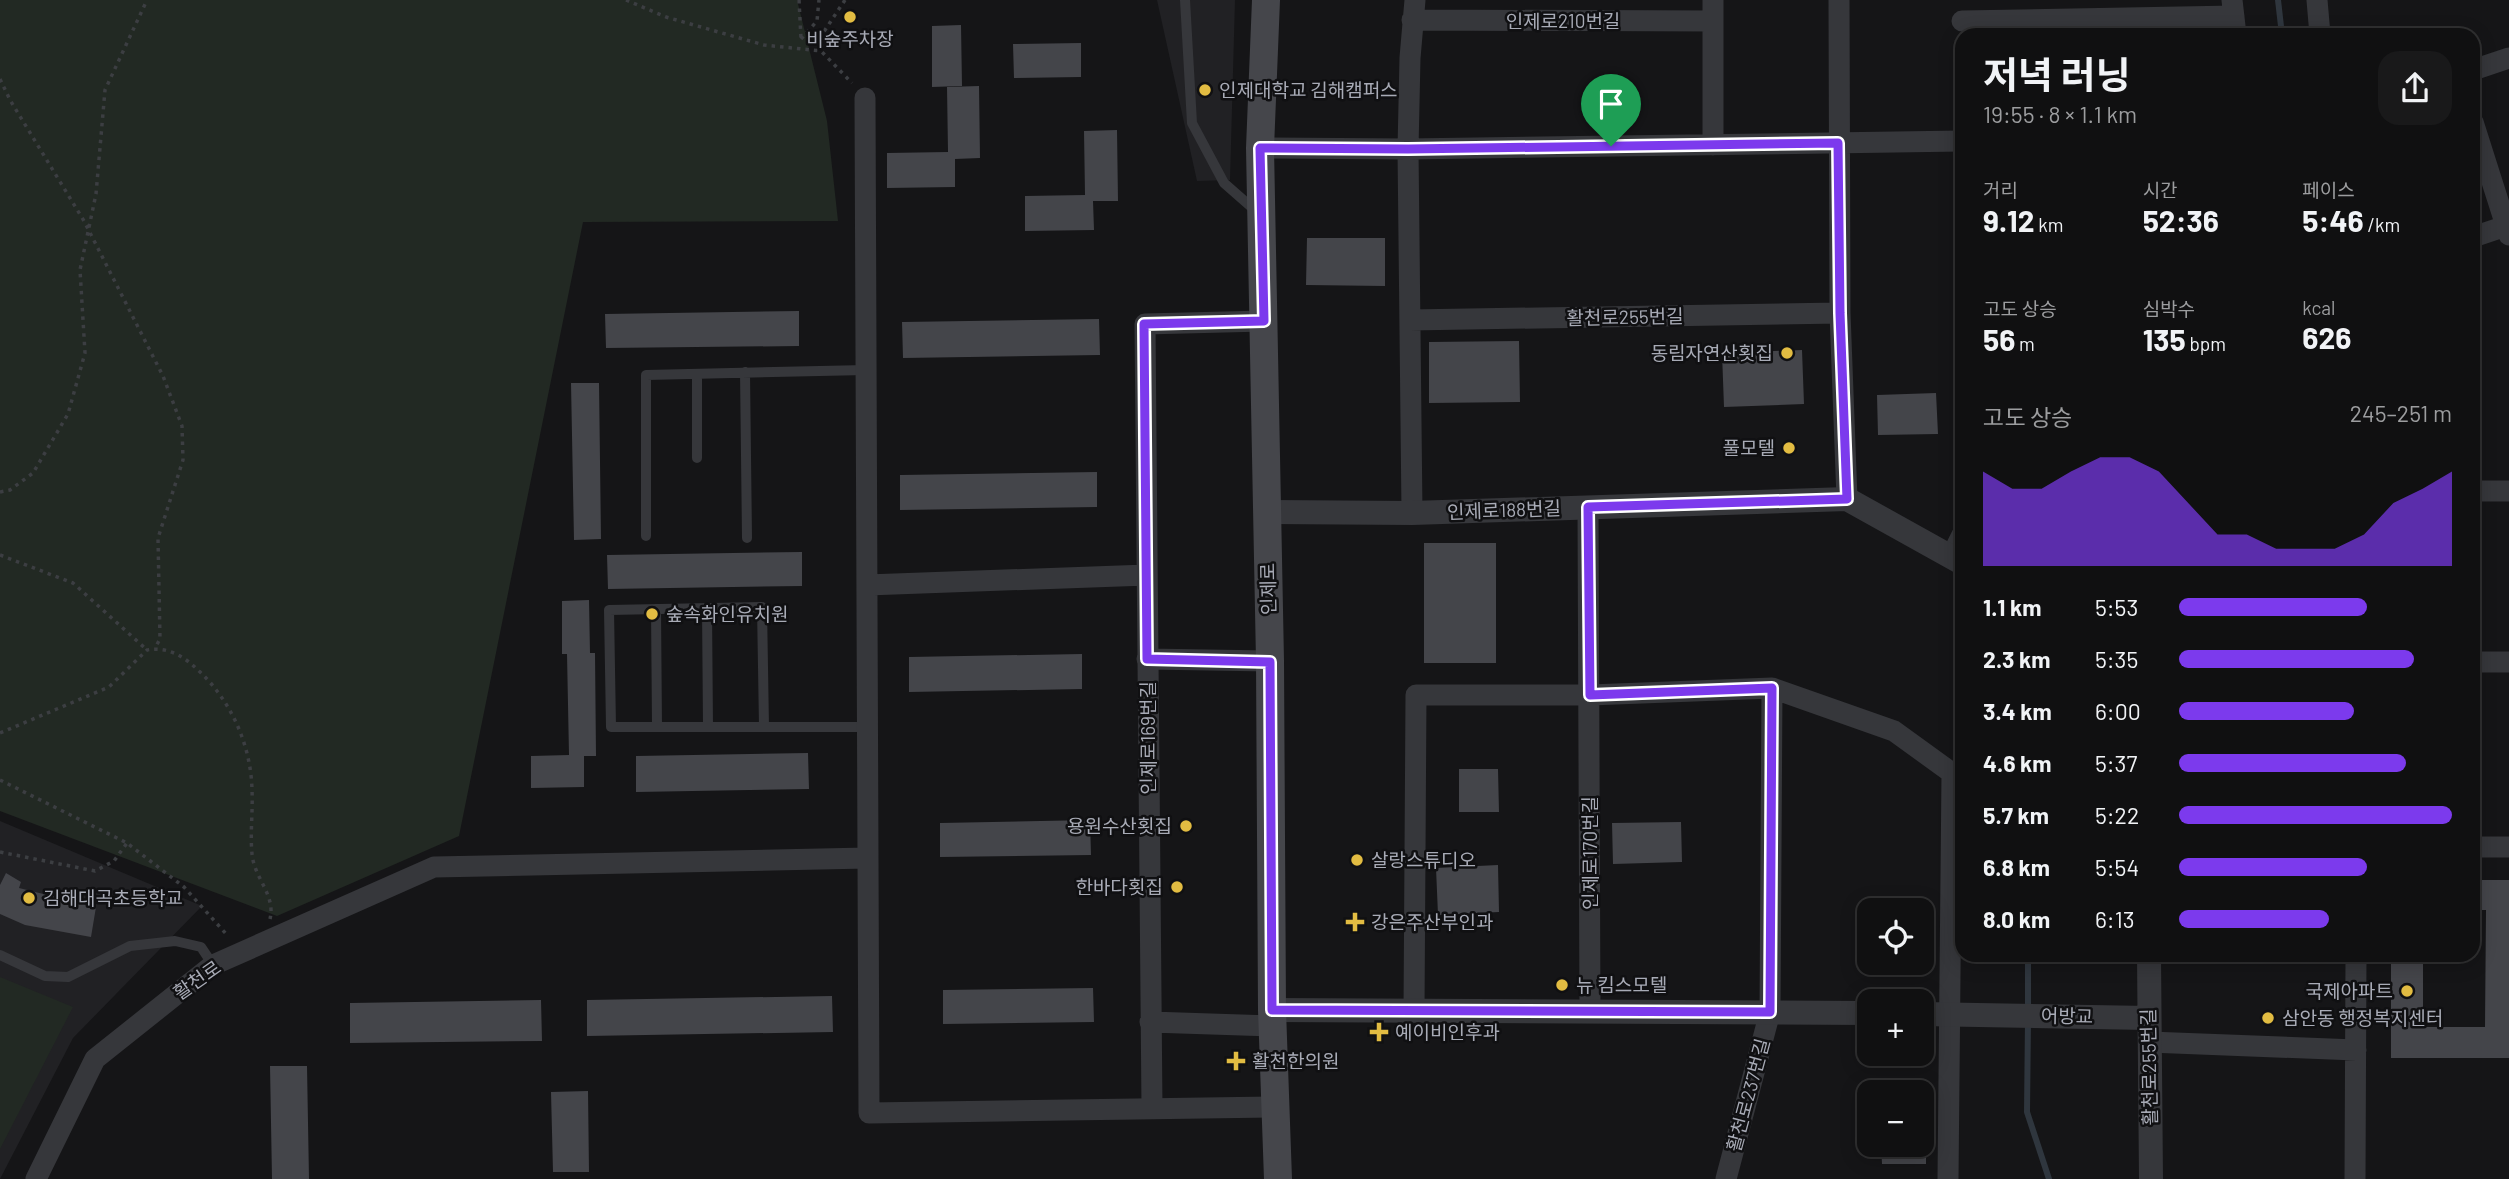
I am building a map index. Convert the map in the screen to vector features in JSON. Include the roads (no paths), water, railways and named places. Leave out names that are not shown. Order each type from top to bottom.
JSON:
[{"type":"main road","name":"인제로","points":[[1266,0],[1260,148],[1270,662],[1273,1018],[1278,1179]]},
{"type":"street","points":[[1839,0],[1840,313],[1847,499],[1955,551]]},
{"type":"street","points":[[2317,0],[2319,28]]},
{"type":"street","points":[[1963,19],[2100,9],[2234,17]]},
{"type":"street","points":[[1412,513],[1408,149],[1414,10]]},
{"type":"street","name":"인제로210번길","points":[[1414,10],[1713,11],[1713,145]]},
{"type":"street","points":[[2480,68],[2509,58]]},
{"type":"street","points":[[865,98],[869,1113],[1276,1107]]},
{"type":"street","points":[[1260,148],[1408,149],[1955,141]]},
{"type":"street","points":[[2480,144],[2507,231],[2480,236]]},
{"type":"street","name":"활천로255번길","points":[[1410,320],[1840,313]]},
{"type":"street","name":"인제로169번길","points":[[1152,1108],[1144,324],[1264,321]]},
{"type":"street","points":[[2480,491],[2509,491]]},
{"type":"street","name":"인제로188번길","points":[[1266,512],[1412,513],[1847,499]]},
{"type":"street","name":"인제로170번길","points":[[1588,507],[1590,1012]]},
{"type":"street","points":[[867,585],[1146,575]]},
{"type":"street","points":[[1147,659],[1270,662]]},
{"type":"street","points":[[2480,662],[2509,662]]},
{"type":"street","points":[[1770,1012],[1772,688]]},
{"type":"street","points":[[1414,1011],[1416,695],[1590,695],[1772,688],[1894,731],[1952,773],[1948,1179]]},
{"type":"street","points":[[2480,847],[2509,847]]},
{"type":"street","name":"활천로","points":[[36,1179],[95,1059],[212,965],[435,867],[867,858]]},
{"type":"street","name":"활천로255번길","points":[[2148,962],[2141,1026],[2151,1179]]},
{"type":"street","points":[[2355,1179],[2356,962]]},
{"type":"street","points":[[1150,1022],[1414,1011],[1857,1013]]},
{"type":"street","name":"활천로237번길","points":[[1726,1179],[1770,1012]]},
{"type":"street","points":[[1934,1014],[1950,1015]]},
{"type":"street","name":"어방교","points":[[1950,1015],[2008,1015],[2141,1026]]},
{"type":"street","points":[[2141,1026],[2356,1050]]},
{"type":"lane","points":[[1185,0],[1192,123],[1224,183],[1262,216]]},
{"type":"lane","points":[[646,536],[646,375],[866,370]]},
{"type":"lane","points":[[745,372],[747,538]]},
{"type":"lane","points":[[697,374],[697,458]]},
{"type":"lane","points":[[764,727],[762,607],[609,610],[611,727],[764,727],[867,727]]},
{"type":"lane","points":[[706,608],[708,727]]},
{"type":"lane","points":[[656,609],[657,727]]},
{"type":"lane","points":[[0,955],[45,976],[68,977],[130,946],[175,941],[201,947],[212,965]]},
{"type":"waterway","points":[[2278,0],[2281,28]]},
{"type":"waterway","points":[[2028,962],[2028,1010]]},
{"type":"waterway","points":[[2028,1020],[2027,1112],[2049,1179]]},
{"type":"place","name":"비숲주차장","points":[[850,17]]},
{"type":"place","name":"인제대학교 김해캠퍼스","points":[[1205,90]]},
{"type":"place","name":"동림자연산횟집","points":[[1787,353]]},
{"type":"place","name":"풀모텔","points":[[1789,448]]},
{"type":"place","name":"숲속화인유치원","points":[[652,614]]},
{"type":"place","name":"용원수산횟집","points":[[1186,826]]},
{"type":"place","name":"살랑스튜디오","points":[[1357,860]]},
{"type":"place","name":"한바다횟집","points":[[1177,887]]},
{"type":"place","name":"김해대곡초등학교","points":[[29,898]]},
{"type":"place","name":"강은주산부인과","points":[[1355,922]]},
{"type":"place","name":"뉴 킴스모텔","points":[[1562,985]]},
{"type":"place","name":"국제아파트","points":[[2407,991]]},
{"type":"place","name":"삼안동 행정복지센터","points":[[2268,1018]]},
{"type":"place","name":"예이비인후과","points":[[1379,1032]]},
{"type":"place","name":"활천한의원","points":[[1236,1061]]}]
